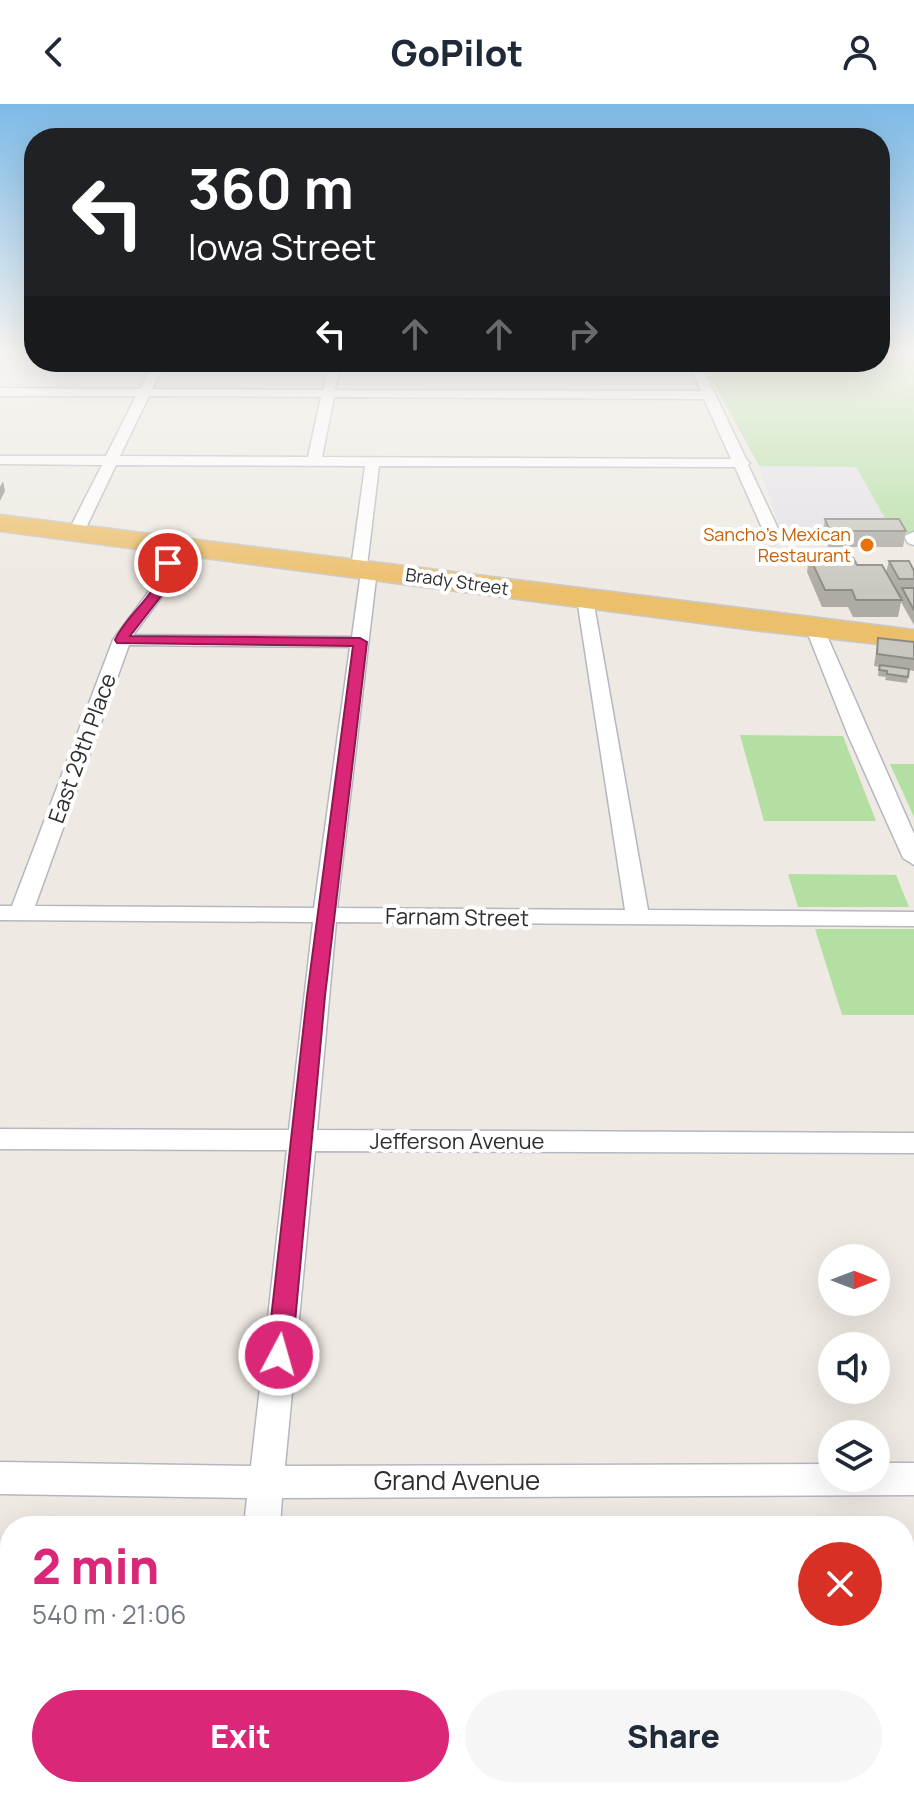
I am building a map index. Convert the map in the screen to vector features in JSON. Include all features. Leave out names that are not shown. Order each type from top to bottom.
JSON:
[{"type":"highway","name":"Brady Street","points":[[0,523],[815,629],[914,639]]},
{"type":"street","points":[[75,534],[124,434]]},
{"type":"street","points":[[314,461],[320,434]]},
{"type":"street","points":[[729,434],[775,539]]},
{"type":"street","points":[[0,460],[743,463]]},
{"type":"street","points":[[263,1516],[325,915],[360,642],[373,461]]},
{"type":"street","name":"East 29th Place","points":[[11,913],[122,640],[158,591],[174,546]]},
{"type":"street","points":[[585,599],[638,918]]},
{"type":"street","points":[[815,629],[914,858]]},
{"type":"street","points":[[122,640],[360,642]]},
{"type":"street","name":"Farnam Street","points":[[11,913],[914,919]]},
{"type":"street","name":"Jefferson Avenue","points":[[0,1139],[914,1143]]},
{"type":"street","name":"Grand Avenue","points":[[0,1478],[266,1482],[914,1479]]},
{"type":"shaded area","points":[[759,466],[856,467],[894,534],[782,534]]},
{"type":"green space","points":[[741,434],[914,434],[914,533],[894,534],[856,467],[759,466]]},
{"type":"green space","points":[[740,735],[843,736],[876,821],[764,821]]},
{"type":"green space","points":[[890,764],[914,764],[914,817]]},
{"type":"green space","points":[[788,874],[896,875],[909,907],[798,907]]},
{"type":"green space","points":[[815,929],[914,929],[914,1015],[842,1015]]},
{"type":"building","points":[[825,519],[899,519],[906,531],[830,531]]},
{"type":"building","points":[[809,556],[852,556],[857,565],[882,565],[902,600],[856,600],[852,590],[825,590]]},
{"type":"building","points":[[889,561],[909,561],[914,579],[899,579]]},
{"type":"building","points":[[902,588],[914,588],[914,610]]},
{"type":"building","points":[[878,638],[914,642],[914,659],[877,654]]},
{"type":"building","points":[[880,665],[909,669],[908,677],[887,674],[887,671],[879,670]]},
{"type":"place","name":"Sancho's Mexican Restaurant","points":[[867,545]]},
{"type":"route","points":[[168,563],[158,591],[122,640],[360,642],[316,996],[279,1355]]}]
